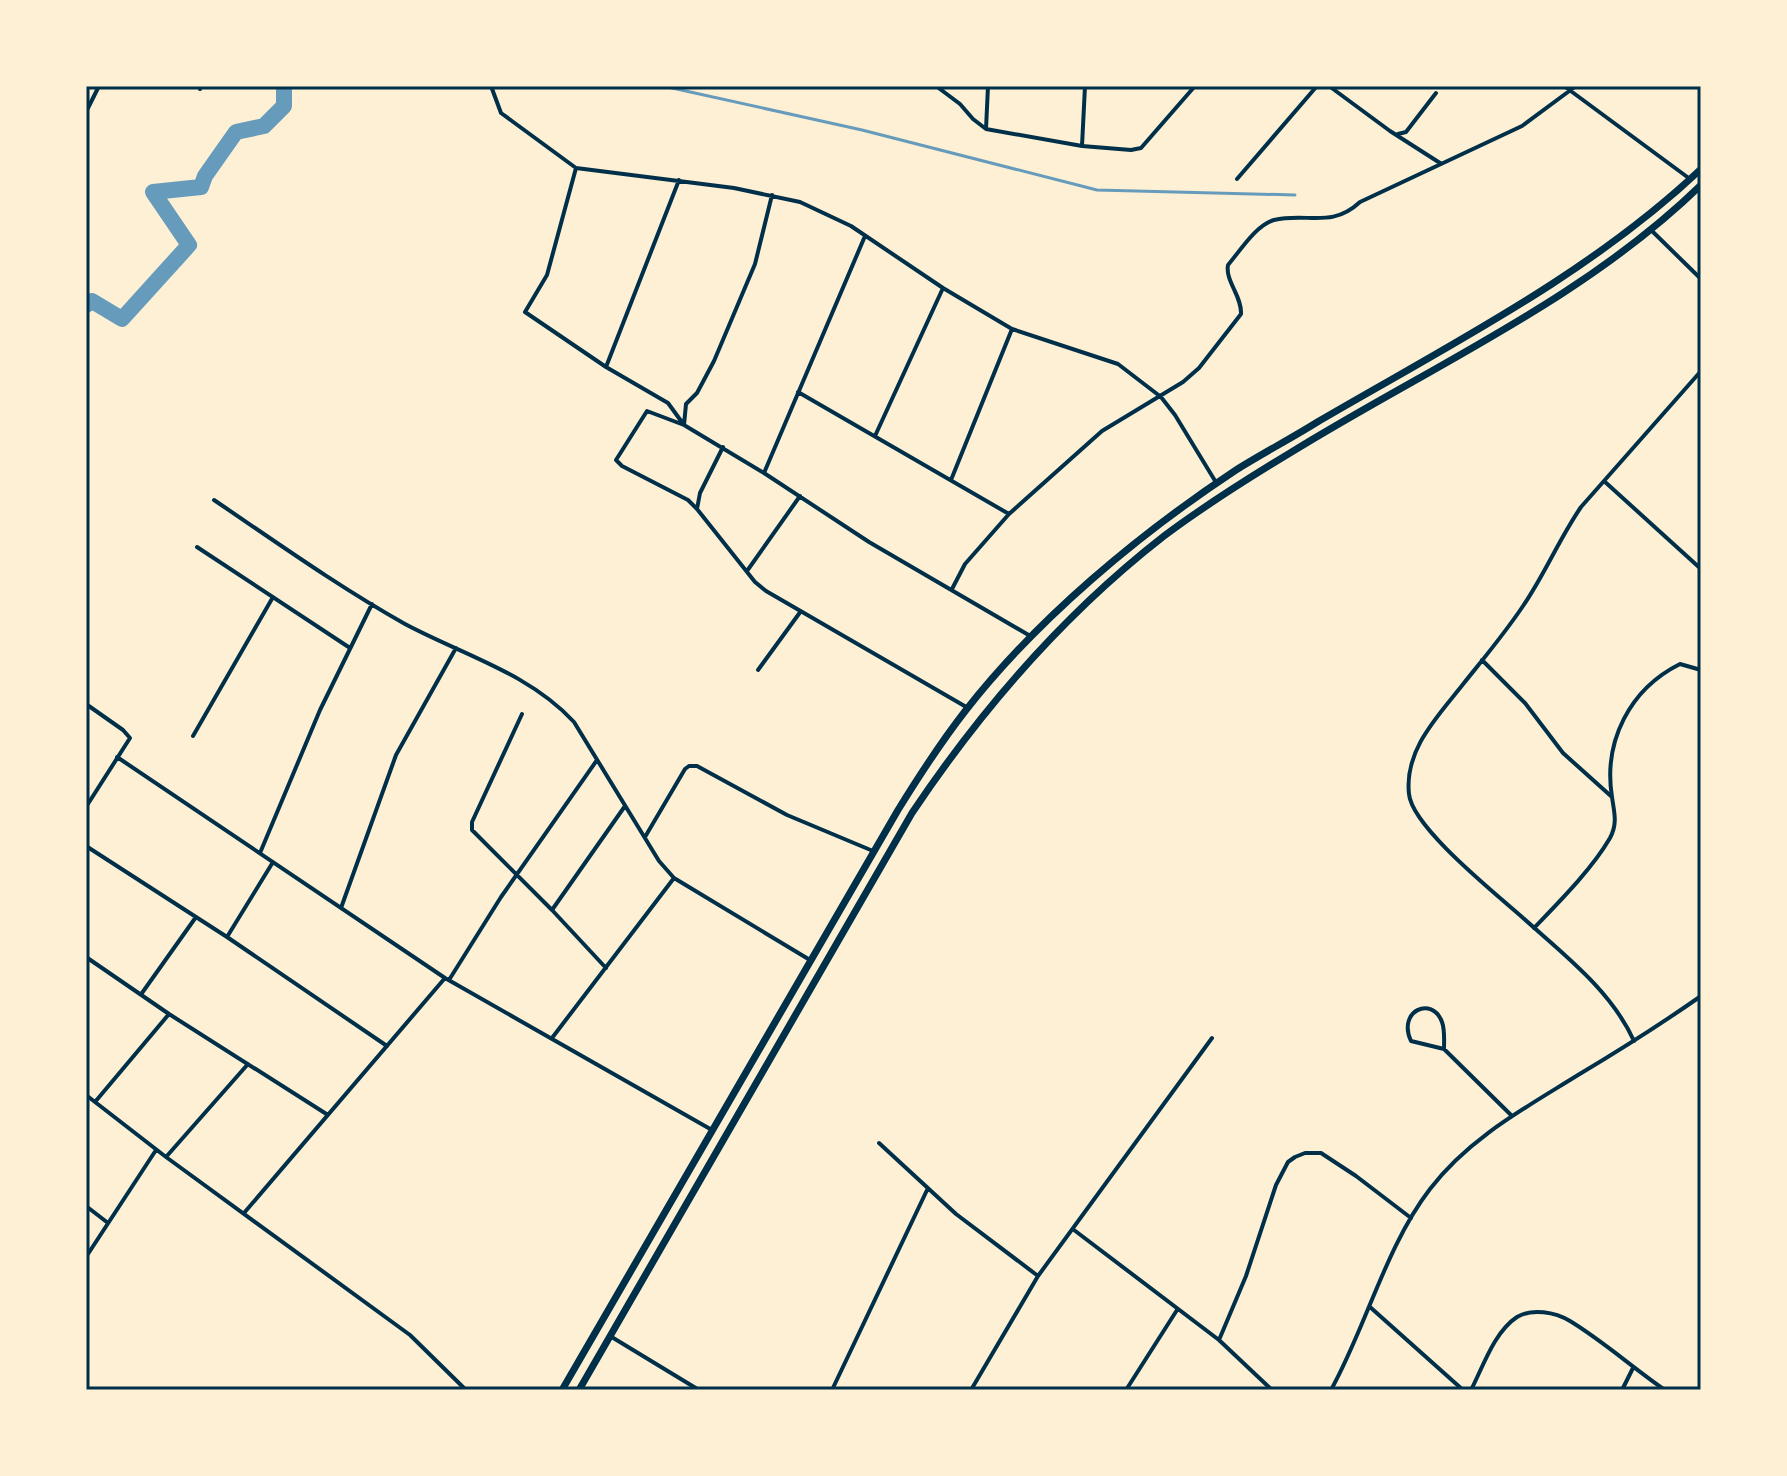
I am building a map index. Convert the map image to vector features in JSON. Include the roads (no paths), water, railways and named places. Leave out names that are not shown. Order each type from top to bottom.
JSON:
[{"type":"highway","points":[[562,1390],[919,775],[968,708],[1033,638],[1120,556],[1217,484],[1571,272],[1630,230],[1701,169]]},
{"type":"highway","points":[[579,1390],[912,813],[971,731],[1048,642],[1154,544],[1213,502],[1293,451],[1567,291],[1651,230],[1701,185]]},
{"type":"street","points":[[86,112],[99,86]]},
{"type":"street","points":[[491,86],[501,113],[576,168],[679,180],[800,202],[865,235],[943,288],[1012,329],[1118,364],[1161,397],[1217,484]]},
{"type":"street","points":[[936,86],[986,129],[1082,146],[1131,150],[1141,148],[1195,86]]},
{"type":"street","points":[[986,129],[988,86]]},
{"type":"street","points":[[1082,146],[1085,86]]},
{"type":"street","points":[[1237,179],[1317,86]]},
{"type":"street","points":[[1329,86],[1440,163]]},
{"type":"street","points":[[952,589],[965,564],[1009,514],[1102,431],[1161,397],[1199,368],[1241,314],[1237,290],[1227,272],[1228,265],[1263,226],[1274,220],[1340,216],[1360,202],[1522,126],[1548,109],[1566,88],[1576,86]]},
{"type":"street","points":[[1566,88],[1690,179]]},
{"type":"street","points":[[1398,134],[1406,132],[1436,93]]},
{"type":"street","points":[[576,168],[547,275],[525,312],[606,367],[668,403],[684,425]]},
{"type":"street","points":[[606,367],[679,180]]},
{"type":"street","points":[[684,425],[686,404],[697,393],[714,361],[755,264],[772,195]]},
{"type":"street","points":[[1651,230],[1701,279]]},
{"type":"street","points":[[764,473],[865,235]]},
{"type":"street","points":[[875,436],[943,288]]},
{"type":"street","points":[[951,480],[1012,329]]},
{"type":"street","points":[[1634,1041],[1623,1016],[1579,968],[1418,819],[1408,795],[1410,765],[1427,729],[1482,660],[1547,569],[1566,529],[1581,507],[1701,371]]},
{"type":"street","points":[[798,392],[1009,514]]},
{"type":"street","points":[[968,708],[766,591],[755,582],[688,500],[616,460],[647,411],[684,425],[723,447],[869,542],[1033,638]]},
{"type":"street","points":[[697,509],[700,493],[723,447]]},
{"type":"street","points":[[1604,481],[1701,569]]},
{"type":"street","points":[[747,571],[800,496]]},
{"type":"street","points":[[214,500],[372,604],[529,684],[560,706],[574,722],[659,861],[674,878],[810,960]]},
{"type":"street","points":[[197,547],[350,648]]},
{"type":"street","points":[[193,736],[273,597]]},
{"type":"street","points":[[260,853],[298,761],[372,604]]},
{"type":"street","points":[[758,670],[801,611]]},
{"type":"street","points":[[341,908],[396,755],[456,648]]},
{"type":"street","points":[[1482,660],[1525,703],[1563,753],[1612,797]]},
{"type":"street","points":[[1534,928],[1569,892],[1610,838],[1616,819],[1610,756],[1619,725],[1637,698],[1661,674],[1680,664],[1701,670]]},
{"type":"street","points":[[86,704],[128,734],[128,742],[86,807]]},
{"type":"street","points":[[522,714],[472,822],[472,830],[606,968]]},
{"type":"street","points":[[117,757],[447,979],[712,1130]]},
{"type":"street","points":[[244,1213],[447,979],[597,760]]},
{"type":"street","points":[[645,837],[685,769],[697,766],[787,815],[873,851]]},
{"type":"street","points":[[552,910],[625,806]]},
{"type":"street","points":[[86,846],[387,1046]]},
{"type":"street","points":[[227,937],[273,862]]},
{"type":"street","points":[[552,1038],[674,878]]},
{"type":"street","points":[[141,994],[196,917]]},
{"type":"street","points":[[86,957],[328,1115]]},
{"type":"street","points":[[1331,1390],[1411,1218],[1457,1157],[1511,1115],[1634,1041],[1701,996]]},
{"type":"street","points":[[1444,1049],[1442,1020],[1435,1012],[1424,1008],[1414,1011],[1408,1019],[1406,1031],[1411,1041],[1444,1049],[1511,1115]]},
{"type":"street","points":[[95,1102],[169,1014]]},
{"type":"street","points":[[971,1390],[1038,1276],[1212,1038]]},
{"type":"street","points":[[166,1157],[248,1064]]},
{"type":"street","points":[[86,1095],[156,1150],[410,1335],[466,1390]]},
{"type":"street","points":[[879,1143],[956,1214],[1038,1276]]},
{"type":"street","points":[[86,1257],[156,1150]]},
{"type":"street","points":[[1219,1340],[1246,1276],[1276,1185],[1288,1162],[1295,1157],[1305,1153],[1321,1153],[1411,1218]]},
{"type":"street","points":[[832,1390],[928,1188]]},
{"type":"street","points":[[86,1206],[108,1223]]},
{"type":"street","points":[[1074,1230],[1219,1340],[1272,1390]]},
{"type":"street","points":[[1370,1307],[1463,1390]]},
{"type":"street","points":[[1126,1390],[1177,1310]]},
{"type":"street","points":[[1471,1390],[1497,1338],[1515,1318],[1528,1312],[1545,1312],[1568,1319],[1665,1390]]},
{"type":"street","points":[[610,1336],[699,1390]]},
{"type":"street","points":[[1622,1390],[1633,1368]]},
{"type":"waterway","points":[[86,305],[92,301],[122,319],[189,245],[153,192],[201,187],[205,176],[236,132],[264,126],[284,106],[284,86]]},
{"type":"waterway","points":[[663,86],[862,130],[1097,190],[1295,195]]}]
